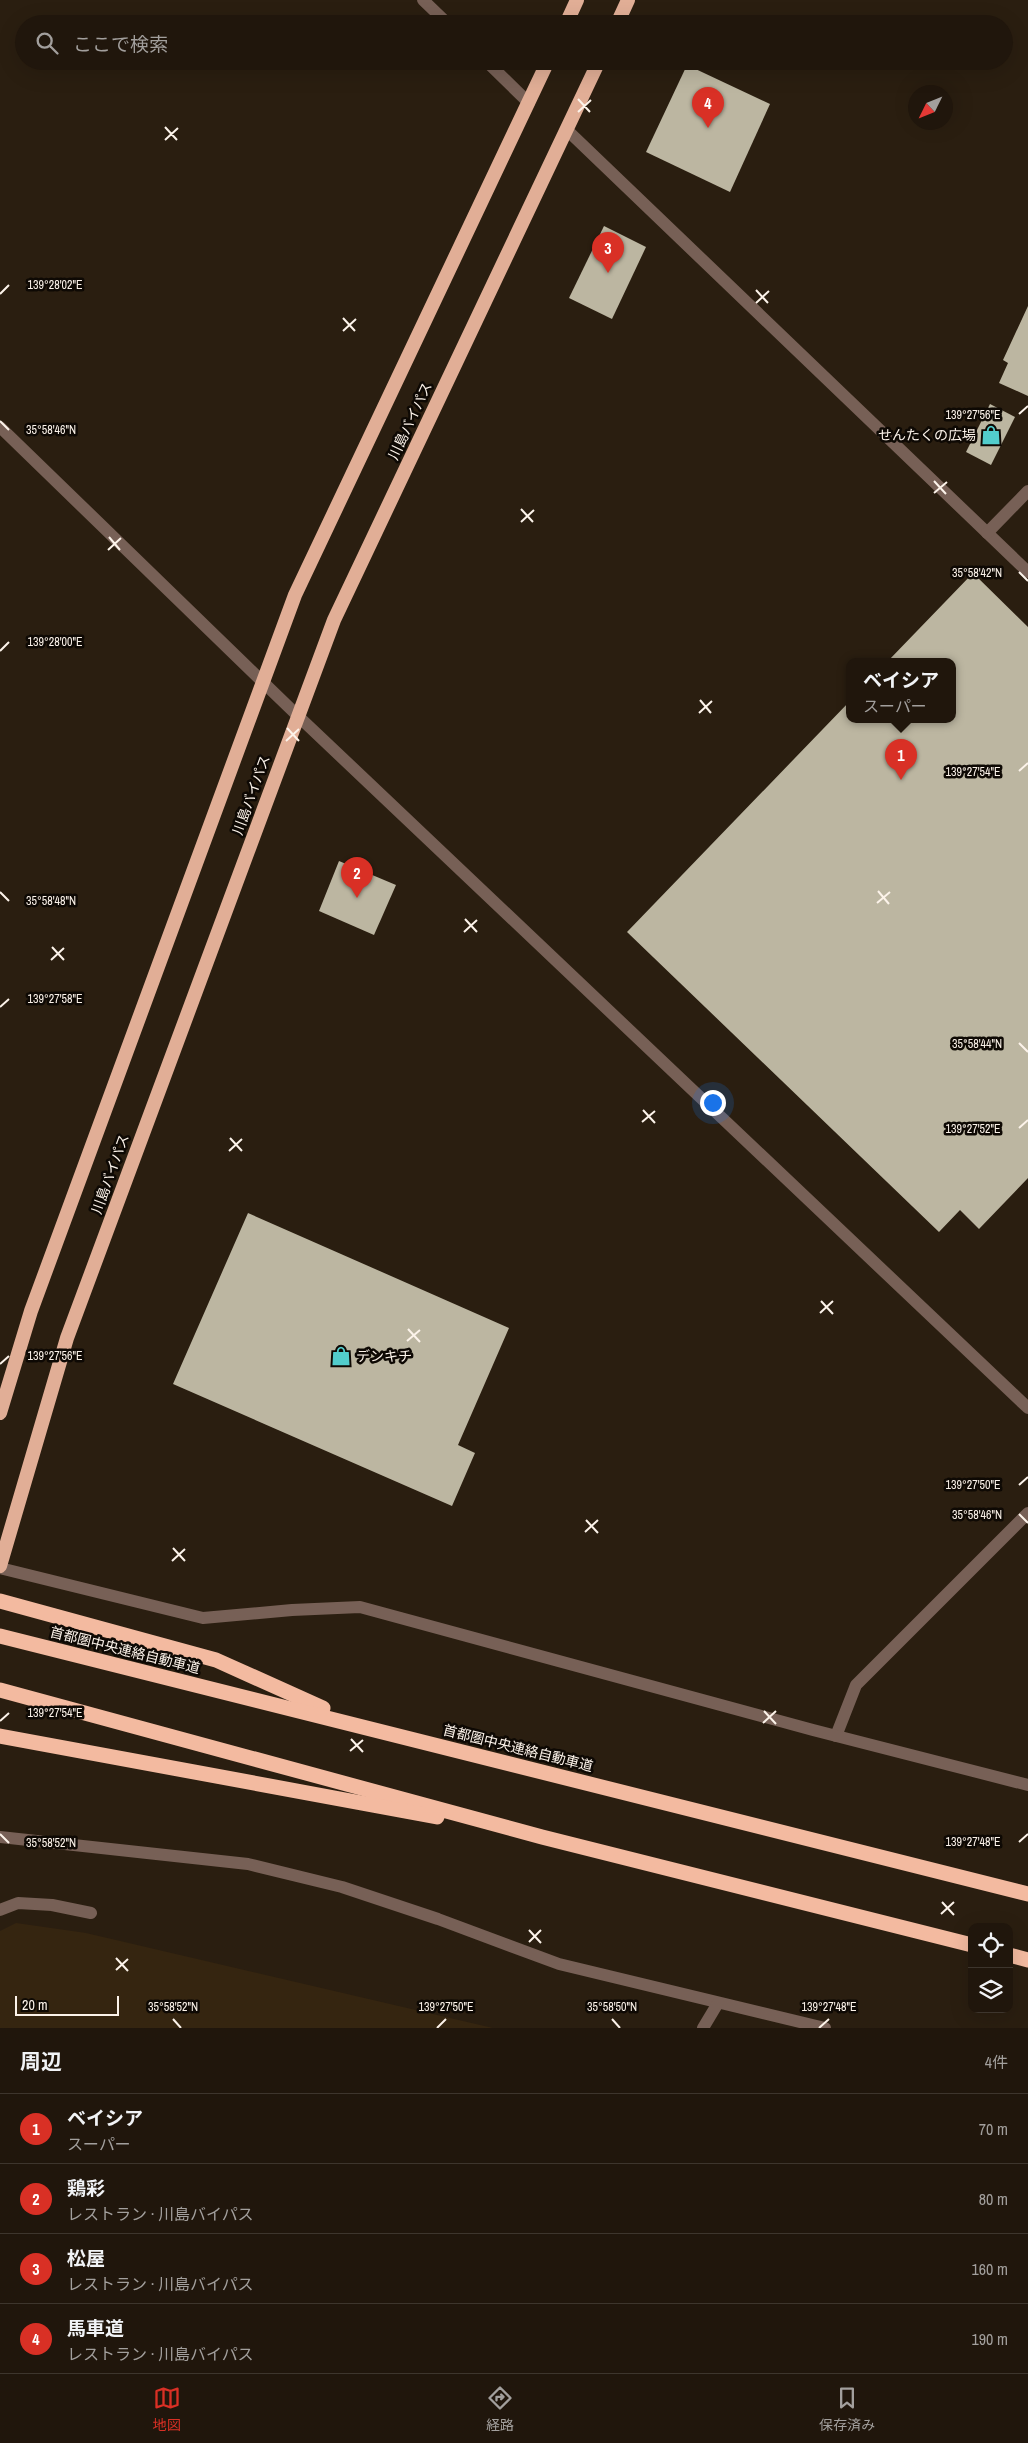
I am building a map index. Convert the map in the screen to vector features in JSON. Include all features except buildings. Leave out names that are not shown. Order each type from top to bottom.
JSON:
[{"type":"highway","points":[[570,15],[577,0]]},
{"type":"highway","points":[[621,15],[628,0]]},
{"type":"highway","name":"川島バイパス","points":[[0,1413],[31,1311],[295,595],[544,70]]},
{"type":"highway","name":"川島バイパス","points":[[0,1567],[67,1338],[334,620],[595,70]]},
{"type":"highway","points":[[0,1601],[216,1660],[358,1724]]},
{"type":"highway","name":"首都圏中央連絡自動車道","points":[[0,1636],[358,1724],[1028,1894]]},
{"type":"highway","points":[[0,1690],[542,1837],[968,1945]]},
{"type":"highway","points":[[0,1736],[542,1837]]},
{"type":"highway","points":[[1013,1956],[1028,1960]]},
{"type":"street","points":[[423,0],[439,15]]},
{"type":"street","points":[[495,70],[529,103]]},
{"type":"street","points":[[567,130],[1028,572]]},
{"type":"street","points":[[0,427],[298,716],[1028,1408]]},
{"type":"street","points":[[987,533],[1028,491]]},
{"type":"street","points":[[836,1736],[856,1685],[1028,1514]]},
{"type":"street","points":[[0,1567],[203,1618],[292,1610],[360,1608],[836,1736],[1028,1785]]},
{"type":"street","points":[[0,1837],[248,1864],[342,1887],[438,1919],[559,1964],[825,2028]]},
{"type":"street","points":[[0,1910],[18,1903],[52,1905],[91,1913]]},
{"type":"street","points":[[703,2028],[718,2003]]},
{"type":"shaded area","points":[[16,1923],[86,1933],[493,2028],[0,2028],[0,1931]]},
{"type":"place","name":"馬車道","points":[[708,128]]},
{"type":"place","name":"松屋","points":[[608,273]]},
{"type":"place","name":"せんたくの広場","points":[[991,435]]},
{"type":"place","name":"ベイシア","points":[[901,780]]},
{"type":"place","name":"鶏彩","points":[[357,898]]},
{"type":"place","name":"デンキチ","points":[[341,1356]]}]
